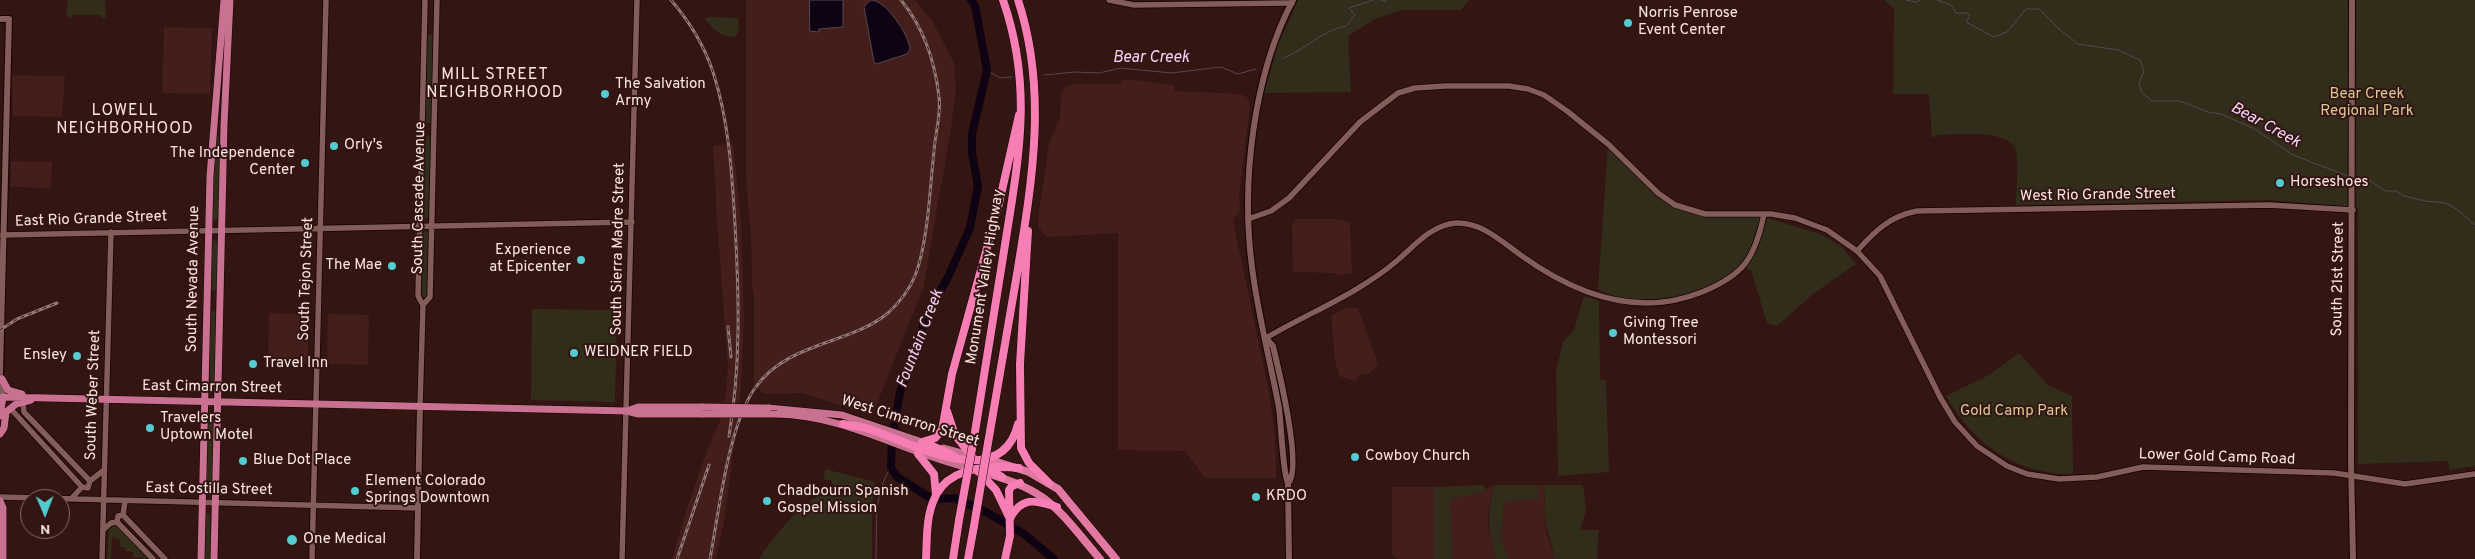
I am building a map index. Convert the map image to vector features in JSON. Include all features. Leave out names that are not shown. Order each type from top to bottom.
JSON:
[{"type":"highway","name":"Monument Valley Highway","points":[[953,559],[1019,152],[1022,100],[1016,46],[1003,0]]},
{"type":"highway","name":"Monument Valley Highway","points":[[968,559],[1030,197],[1035,136],[1034,72],[1028,37],[1018,0]]},
{"type":"highway","points":[[922,447],[939,435],[947,409],[950,378],[998,208],[1022,100]]},
{"type":"highway","points":[[1030,197],[1021,349],[1020,412],[1023,454],[1029,463],[1049,483]]},
{"type":"highway","points":[[947,409],[952,430],[976,457],[978,469]]},
{"type":"highway","points":[[958,459],[997,454],[1009,445],[1016,432],[1020,412]]},
{"type":"highway","points":[[843,424],[922,447],[958,459],[978,469],[996,490],[1009,513]]},
{"type":"highway","points":[[922,447],[939,484],[930,513],[926,559]]},
{"type":"highway","name":"West Cimarron Street","points":[[976,457],[1019,468],[1049,483],[1067,498],[1116,559]]},
{"type":"highway","points":[[939,484],[978,469],[1019,468]]},
{"type":"highway","name":"West Cimarron Street","points":[[978,469],[1020,483],[1040,494],[1057,507],[1100,559]]},
{"type":"highway","points":[[1005,559],[1010,542],[1010,490],[1012,486],[1020,483]]},
{"type":"highway","points":[[1009,513],[1027,501],[1036,501],[1057,507]]},
{"type":"main road","name":"South Nevada Avenue","points":[[201,559],[210,176],[224,0]]},
{"type":"main road","name":"South Nevada Avenue","points":[[214,559],[221,230],[230,0]]},
{"type":"main road","name":"South 21st Street","points":[[2352,0],[2353,210],[2350,342],[2353,559]]},
{"type":"main road","points":[[1289,559],[1288,482],[1285,475],[1281,422],[1265,346],[1266,338],[1254,286],[1248,219],[1252,149],[1263,84],[1277,37],[1292,2]]},
{"type":"main road","points":[[0,19],[9,19],[0,416]]},
{"type":"main road","points":[[1,375],[8,390],[36,398]]},
{"type":"main road","points":[[0,434],[4,428],[6,412],[10,408],[36,398]]},
{"type":"main road","name":"East Cimarron Street","points":[[1,400],[36,398],[420,406]]},
{"type":"main road","name":"West Cimarron Street","points":[[420,406],[627,411],[638,414],[768,408],[821,411],[853,417],[978,469]]},
{"type":"main road","name":"South Cascade Avenue","points":[[417,559],[420,406]]},
{"type":"main road","name":"West Cimarron Street","points":[[703,410],[804,416],[843,424]]},
{"type":"main road","name":"West Cimarron Street","points":[[922,447],[976,457]]},
{"type":"main road","points":[[0,501],[3,508],[3,559]]},
{"type":"street","name":"South Tejon Street","points":[[312,559],[326,0]]},
{"type":"street","name":"South Cascade Avenue","points":[[424,305],[418,296],[425,0]]},
{"type":"street","name":"South Cascade Avenue","points":[[420,406],[424,305],[430,296],[437,0]]},
{"type":"street","name":"South Sierra Madre Street","points":[[622,559],[637,0]]},
{"type":"street","points":[[1110,0],[1134,5],[1292,2]]},
{"type":"street","name":"Lower Gold Camp Road","points":[[1248,219],[1271,211],[1290,198],[1360,122],[1398,93],[1415,88],[1509,86],[1536,92],[1556,103],[1585,125],[1658,193],[1675,205],[1705,214],[1764,214],[1795,218],[1817,225],[1839,237],[1857,251],[1880,276],[1954,422],[1977,446],[2007,466],[2027,474],[2060,479],[2097,477],[2143,467],[2334,474],[2405,484],[2475,474]]},
{"type":"street","name":"West Rio Grande Street","points":[[1857,251],[1880,226],[1891,219],[1906,213],[1923,210],[2269,205],[2353,210]]},
{"type":"street","points":[[1266,338],[1370,281],[1429,233],[1448,224],[1462,223],[1483,229],[1552,277],[1581,289],[1624,302],[1657,304],[1690,297],[1724,283],[1738,273],[1753,251],[1764,214]]},
{"type":"street","points":[[420,225],[632,222]]},
{"type":"street","name":"East Rio Grande Street","points":[[3,235],[420,225]]},
{"type":"street","name":"South Weber Street","points":[[102,559],[111,232]]},
{"type":"street","points":[[23,403],[24,412],[90,481]]},
{"type":"street","points":[[10,408],[82,487],[88,488],[90,481],[104,470]]},
{"type":"street","points":[[23,423],[24,418],[30,418]]},
{"type":"street","points":[[71,499],[82,487]]},
{"type":"street","name":"East Costilla Street","points":[[0,497],[418,508]]},
{"type":"street","points":[[123,515],[125,501]]},
{"type":"street","points":[[117,522],[118,516],[123,515]]},
{"type":"street","points":[[123,515],[165,559]]},
{"type":"street","points":[[103,530],[111,523],[117,522]]},
{"type":"street","points":[[117,522],[152,559]]},
{"type":"shaded area","points":[[746,0],[915,0],[933,22],[954,63],[956,91],[924,286],[872,416],[803,393],[764,394],[754,385],[754,294],[752,287],[751,236],[746,179]]},
{"type":"shaded area","points":[[810,0],[843,0],[843,27],[819,29],[819,32],[810,31]]},
{"type":"shaded area","points":[[871,0],[883,6],[896,19],[909,43],[910,49],[907,54],[876,64],[874,62],[864,7]]},
{"type":"shaded area","points":[[164,27],[212,28],[210,94],[162,93]]},
{"type":"shaded area","points":[[11,75],[65,76],[62,117],[13,116]]},
{"type":"shaded area","points":[[1125,79],[1174,85],[1174,91],[1241,94],[1249,101],[1250,106],[1239,195],[1240,211],[1233,220],[1268,387],[1275,435],[1276,478],[1205,478],[1185,451],[1118,450],[1118,233],[1047,237],[1038,227],[1038,219],[1049,144],[1060,117],[1061,92],[1071,84],[1121,84]]},
{"type":"shaded area","points":[[733,143],[741,221],[744,319],[741,392],[724,523],[716,559],[672,559],[685,514],[708,448],[719,423],[725,398],[728,367],[713,146]]},
{"type":"shaded area","points":[[11,161],[52,162],[51,188],[11,187]]},
{"type":"shaded area","points":[[1297,219],[1337,219],[1347,221],[1350,224],[1352,273],[1341,275],[1334,273],[1293,272],[1292,224]]},
{"type":"shaded area","points":[[1347,307],[1358,308],[1378,364],[1369,374],[1360,374],[1355,381],[1339,376],[1335,360],[1331,316]]},
{"type":"shaded area","points":[[269,313],[309,314],[308,364],[268,364]]},
{"type":"shaded area","points":[[328,314],[369,315],[368,365],[327,364]]},
{"type":"shaded area","points":[[1494,485],[1489,506],[1488,526],[1496,559],[1453,559],[1449,499],[1481,493]]},
{"type":"shaded area","points":[[1537,485],[1544,485],[1546,532],[1555,559],[1509,559],[1501,539],[1504,501],[1538,499]]},
{"type":"shaded area","points":[[1392,487],[1434,487],[1434,559],[1397,559],[1392,553]]},
{"type":"green space","points":[[68,0],[105,0],[106,17],[102,19],[100,15],[72,15],[71,19],[66,12]]},
{"type":"green space","points":[[1298,0],[1469,0],[1461,10],[1402,10],[1375,19],[1348,36],[1351,92],[1264,93],[1278,45]]},
{"type":"green space","name":"Bear Creek Regional Park","points":[[1884,0],[2475,0],[2475,466],[2449,470],[2448,461],[2358,464],[2358,207],[2269,200],[2016,205],[2017,158],[2012,144],[2004,139],[1982,134],[1938,135],[1932,138],[1929,94],[1893,94],[1894,9]]},
{"type":"green space","points":[[707,17],[738,18],[739,32],[734,37],[721,34],[705,19]]},
{"type":"green space","points":[[431,34],[434,37],[432,122],[429,124],[425,121],[427,36]]},
{"type":"green space","points":[[216,135],[219,136],[220,217],[214,220],[212,216]]},
{"type":"green space","points":[[428,135],[431,138],[430,216],[426,219],[423,216],[424,138]]},
{"type":"green space","points":[[1608,144],[1675,205],[1705,214],[1754,214],[1820,234],[1840,245],[1856,264],[1813,294],[1777,326],[1767,323],[1751,270],[1744,267],[1738,273],[1679,300],[1620,301],[1598,289]]},
{"type":"green space","points":[[425,231],[429,233],[428,296],[424,298],[421,296],[422,235]]},
{"type":"green space","points":[[214,240],[219,243],[218,288],[213,291],[210,288],[211,243]]},
{"type":"green space","points":[[1584,296],[1599,301],[1600,380],[1606,380],[1609,472],[1558,476],[1556,371],[1563,342],[1574,330]]},
{"type":"green space","name":"WEIDNER FIELD","points":[[532,309],[617,310],[615,402],[531,400]]},
{"type":"green space","points":[[213,310],[217,313],[216,388],[210,392],[209,314]]},
{"type":"green space","name":"Gold Camp Park","points":[[2019,353],[2048,385],[2072,396],[2073,474],[2033,469],[1999,453],[1969,429],[1946,396],[1989,375]]},
{"type":"green space","points":[[211,411],[214,436],[213,490],[210,492],[207,491],[207,414]]},
{"type":"green space","points":[[825,469],[875,482],[872,504],[872,559],[759,559],[794,515],[819,496],[832,494],[834,486],[831,480],[824,480]]},
{"type":"green space","points":[[1484,485],[1486,490],[1481,493],[1450,499],[1453,559],[1434,559],[1434,487]]},
{"type":"green space","points":[[1494,485],[1537,485],[1539,499],[1504,502],[1501,539],[1509,559],[1496,559],[1491,538],[1489,514]]},
{"type":"green space","points":[[1544,485],[1583,485],[1586,511],[1580,530],[1599,530],[1597,559],[1563,559],[1563,556],[1562,559],[1555,559],[1546,523]]},
{"type":"green space","points":[[206,513],[210,514],[211,559],[205,559]]},
{"type":"green space","points":[[116,524],[150,559],[133,557],[133,552],[126,551],[126,548],[120,547],[120,540],[112,536],[111,559],[107,559],[109,528]]},
{"type":"waterway","name":"Fountain Creek","points":[[971,0],[975,6],[987,70],[972,134],[972,153],[978,186],[970,228],[948,277],[926,317],[900,393],[892,437],[891,468],[897,477],[929,497],[938,499],[955,498],[986,512],[1024,534],[1054,559]]},
{"type":"waterway","name":"Bear Creek","points":[[1284,58],[1330,31],[1346,26],[1355,15],[1349,8],[1373,0]]},
{"type":"waterway","name":"Bear Creek","points":[[1381,0],[1386,2],[1386,0]]},
{"type":"waterway","name":"Bear Creek","points":[[1906,0],[1916,2],[1920,0]]},
{"type":"waterway","name":"Bear Creek","points":[[1937,0],[1951,5],[1956,13],[1967,13],[1970,16],[1966,22],[1994,37],[2007,32],[2026,9],[2039,9],[2059,29],[2078,44],[2118,50],[2140,60],[2144,71],[2139,83],[2142,93],[2152,101],[2180,101],[2208,112],[2221,114],[2253,128],[2293,155],[2348,176]]},
{"type":"waterway","name":"Bear Creek","points":[[1044,75],[1075,72],[1099,73],[1121,68],[1171,73],[1221,67],[1238,74],[1256,69]]},
{"type":"waterway","name":"Bear Creek","points":[[987,70],[1000,78],[1012,77]]},
{"type":"waterway","name":"Bear Creek","points":[[2354,178],[2370,181],[2386,191],[2396,191],[2404,196],[2446,203],[2458,210],[2475,225]]},
{"type":"waterway","points":[[876,559],[877,511],[881,488],[891,468]]},
{"type":"railway","points":[[671,0],[695,34],[713,72],[723,109],[729,147],[733,186],[738,304],[736,383],[729,436]]},
{"type":"railway","points":[[710,559],[731,446],[746,404],[755,388],[784,361],[802,352],[856,332],[888,313],[910,286],[920,262],[926,228],[939,102],[935,71],[927,45],[916,22],[901,0]]},
{"type":"railway","points":[[0,330],[17,319],[57,303]]},
{"type":"railway","points":[[728,327],[731,357]]},
{"type":"railway","points":[[677,559],[709,465]]},
{"type":"place","name":"Norris Penrose Event Center","points":[[1628,23]]},
{"type":"place","name":"The Salvation Army","points":[[605,94]]},
{"type":"place","name":"Orly's","points":[[334,146]]},
{"type":"place","name":"The Independence Center","points":[[305,163]]},
{"type":"place","name":"Horseshoes","points":[[2280,183]]},
{"type":"place","name":"Experience at Epicenter","points":[[581,260]]},
{"type":"place","name":"The Mae","points":[[392,266]]},
{"type":"place","name":"Giving Tree Montessori","points":[[1613,333]]},
{"type":"place","name":"WEIDNER FIELD","points":[[574,353]]},
{"type":"place","name":"Ensley","points":[[77,356]]},
{"type":"place","name":"Travel Inn","points":[[253,364]]},
{"type":"place","name":"Travelers Uptown Motel","points":[[150,428]]},
{"type":"place","name":"Cowboy Church","points":[[1355,457]]},
{"type":"place","name":"Blue Dot Place","points":[[243,461]]},
{"type":"place","name":"Element Colorado Springs Downtown","points":[[355,491]]},
{"type":"place","name":"KRDO","points":[[1256,497]]},
{"type":"place","name":"Chadbourn Spanish Gospel Mission","points":[[767,501]]},
{"type":"place","name":"One Medical","points":[[292,540]]},
{"type":"district","name":"MILL STREET NEIGHBORHOOD","points":[[495,85]]},
{"type":"district","name":"LOWELL NEIGHBORHOOD","points":[[125,121]]}]
